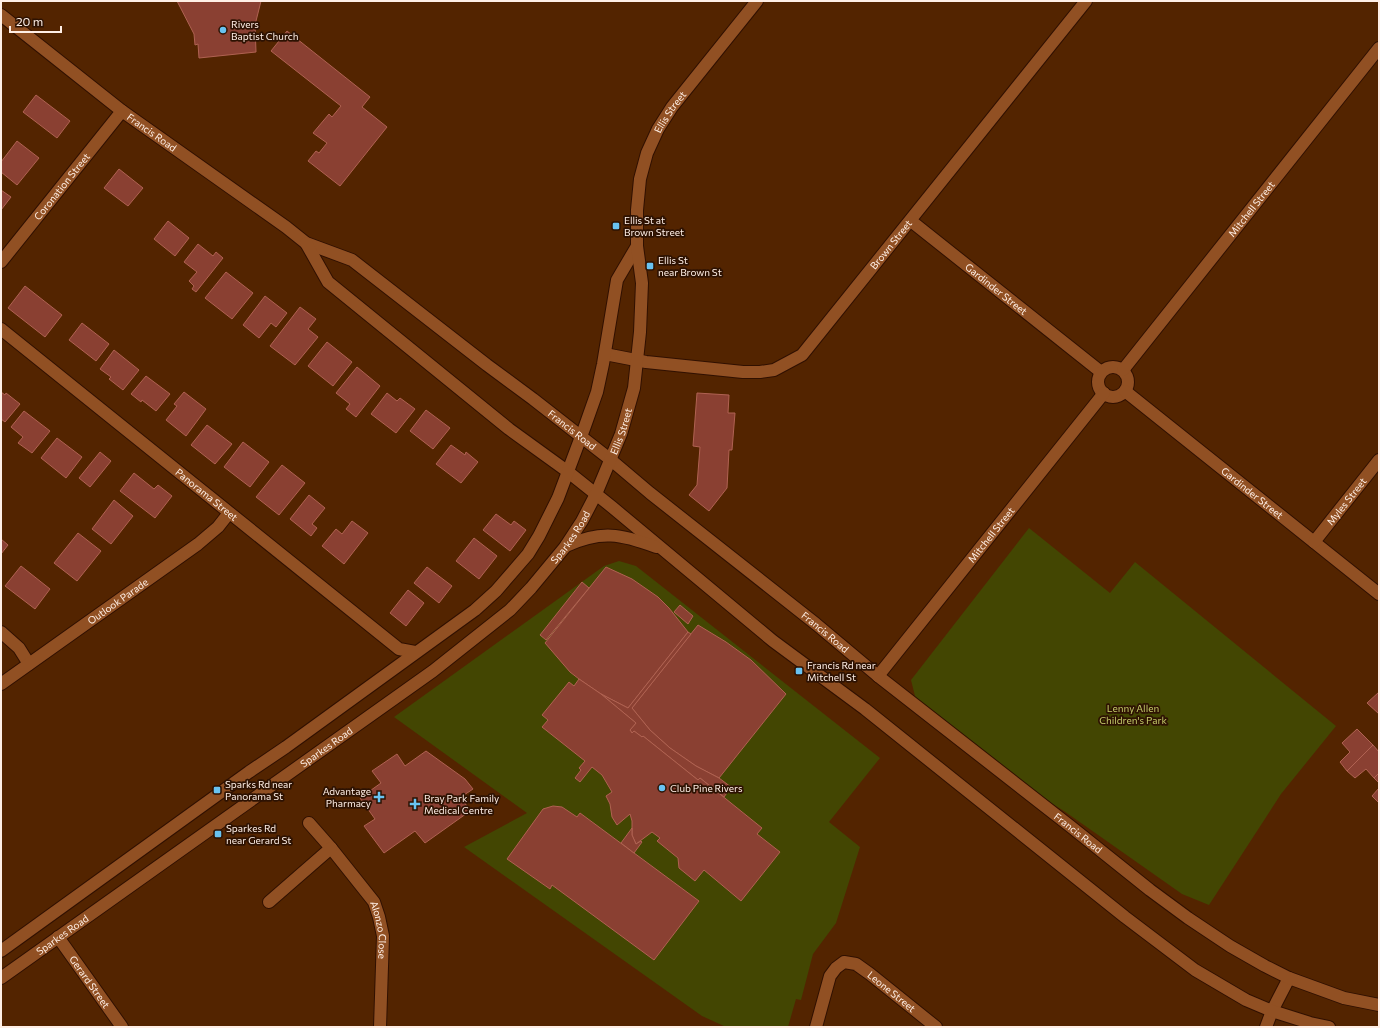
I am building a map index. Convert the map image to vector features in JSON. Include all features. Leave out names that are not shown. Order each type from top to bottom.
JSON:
[{"type":"street","name":"Ellis Street","points":[[596,494],[621,434],[634,388],[640,332],[642,283],[637,246],[637,210],[640,179],[647,153],[658,129],[672,107],[757,1]]},
{"type":"street","name":"Brown Street","points":[[605,354],[637,361],[743,372],[774,370],[802,355],[815,341],[1086,1]]},
{"type":"street","name":"Francis Road","points":[[1,15],[122,111],[306,243],[352,260],[486,366],[533,399],[611,460],[650,493],[816,624],[878,676],[1181,913],[1230,946],[1289,978],[1344,998],[1379,1005]]},
{"type":"street","name":"Mitchell Street","points":[[1123,370],[1379,48]]},
{"type":"street","name":"Coronation Street","points":[[1,262],[122,111]]},
{"type":"street","name":"Gardinder Street","points":[[910,221],[1101,372]]},
{"type":"street","name":"Francis Road","points":[[306,243],[328,282],[509,429],[596,494],[774,641],[865,709],[1172,954],[1221,986],[1246,1000],[1272,1011],[1328,1027]]},
{"type":"street","points":[[1,951],[236,781],[387,675],[416,652],[475,610],[496,591],[528,554],[558,498],[597,392],[605,354],[616,280],[637,246]]},
{"type":"street","name":"Panorama Street","points":[[1,329],[399,649],[416,652]]},
{"type":"street","points":[[1114,366],[1123,370],[1126,374],[1128,382],[1125,391],[1122,394],[1112,397],[1104,393],[1099,386],[1099,376],[1101,372],[1114,366]]},
{"type":"street","name":"Gardinder Street","points":[[1125,391],[1379,594]]},
{"type":"street","name":"Mitchell Street","points":[[878,676],[1104,393]]},
{"type":"street","name":"Myles Street","points":[[1314,542],[1379,460]]},
{"type":"street","name":"Sparkes Road","points":[[1,978],[433,671],[510,610],[531,588],[565,547],[582,521],[596,494]]},
{"type":"street","name":"Outlook Parade","points":[[1,684],[198,544],[218,527],[229,513]]},
{"type":"street","points":[[565,547],[579,540],[607,535],[630,538],[664,550]]},
{"type":"street","points":[[1,632],[19,648],[29,664]]},
{"type":"street","name":"Alonzo Close","points":[[308,823],[374,902],[383,936],[380,1027]]},
{"type":"street","points":[[269,902],[330,848]]},
{"type":"street","name":"Gerard Street","points":[[58,937],[122,1027]]},
{"type":"street","name":"Leone Street","points":[[816,1027],[830,976],[836,968],[844,962],[856,964],[936,1027]]},
{"type":"street","points":[[1266,1027],[1272,1011],[1289,978]]},
{"type":"green space","name":"Lenny Allen Children's Park","points":[[1029,528],[1110,593],[1135,562],[1336,726],[1281,794],[1209,905],[1182,894],[1051,803],[917,704],[911,680]]},
{"type":"green space","points":[[619,561],[636,566],[880,758],[829,822],[860,847],[836,923],[813,954],[801,1000],[796,999],[788,1027],[726,1027],[702,1016],[464,847],[527,813],[394,717],[604,566]]},
{"type":"building","name":"Rivers Baptist Church","points":[[177,1],[261,1],[255,25],[256,52],[199,58],[198,44],[195,45],[194,34]]},
{"type":"building","points":[[287,31],[370,97],[362,107],[387,127],[340,186],[308,161],[316,151],[319,153],[327,143],[313,133],[329,114],[332,117],[341,106],[271,51]]},
{"type":"building","points":[[36,95],[70,121],[57,138],[23,112]]},
{"type":"building","points":[[17,141],[39,158],[17,185],[1,172],[1,162]]},
{"type":"building","points":[[119,169],[143,188],[128,206],[104,188]]},
{"type":"building","points":[[1,190],[11,197],[1,210]]},
{"type":"building","points":[[168,221],[189,238],[175,256],[154,239]]},
{"type":"building","points":[[198,244],[213,256],[216,252],[223,258],[196,292],[192,289],[194,286],[189,281],[197,272],[184,262]]},
{"type":"building","points":[[226,272],[253,293],[232,319],[205,298]]},
{"type":"building","points":[[25,286],[62,315],[45,337],[8,308]]},
{"type":"building","points":[[265,296],[287,313],[276,327],[271,323],[259,338],[243,325]]},
{"type":"building","points":[[300,307],[316,319],[308,329],[318,337],[295,365],[270,346]]},
{"type":"building","points":[[82,323],[109,344],[96,361],[69,340]]},
{"type":"building","points":[[327,342],[352,362],[333,386],[308,366]]},
{"type":"building","points":[[114,350],[139,370],[123,390],[109,379],[111,377],[100,369]]},
{"type":"building","points":[[357,367],[380,386],[356,417],[346,409],[350,404],[336,393]]},
{"type":"building","points":[[146,376],[170,394],[156,411],[142,400],[141,402],[131,394]]},
{"type":"building","points":[[1,392],[5,395],[6,393],[20,404],[5,422],[1,419]]},
{"type":"building","points":[[184,392],[206,409],[186,436],[166,420],[177,406],[174,404]]},
{"type":"building","points":[[387,393],[397,401],[400,398],[415,409],[396,433],[371,414]]},
{"type":"building","points":[[697,393],[729,395],[728,413],[735,413],[732,450],[729,450],[727,488],[709,511],[689,495],[697,485],[700,447],[693,446]]},
{"type":"building","points":[[426,410],[450,428],[433,449],[410,431]]},
{"type":"building","points":[[24,411],[50,431],[32,453],[18,443],[23,437],[11,427]]},
{"type":"building","points":[[207,425],[232,444],[215,464],[191,445]]},
{"type":"building","points":[[57,438],[82,457],[66,478],[41,458]]},
{"type":"building","points":[[243,442],[269,462],[250,487],[224,467]]},
{"type":"building","points":[[451,445],[465,455],[466,452],[478,462],[461,483],[436,464]]},
{"type":"building","points":[[100,452],[111,461],[90,487],[79,478]]},
{"type":"building","points":[[282,465],[305,483],[279,515],[256,497]]},
{"type":"building","points":[[134,473],[154,489],[158,485],[172,496],[155,518],[120,491]]},
{"type":"building","points":[[309,495],[325,508],[312,524],[317,528],[311,536],[290,519]]},
{"type":"building","points":[[114,500],[133,516],[111,544],[92,529]]},
{"type":"building","points":[[496,514],[511,525],[514,521],[526,530],[510,551],[483,530]]},
{"type":"building","points":[[352,521],[368,533],[344,564],[322,546],[336,529],[342,534]]},
{"type":"building","points":[[78,533],[101,551],[77,581],[54,563]]},
{"type":"building","points":[[474,538],[497,556],[479,579],[456,561]]},
{"type":"building","points":[[1,539],[8,545],[1,554]]},
{"type":"building","points":[[21,566],[50,589],[35,609],[5,586]]},
{"type":"building","points":[[427,567],[452,586],[439,603],[414,583]]},
{"type":"building","points":[[606,567],[632,579],[658,597],[688,632],[628,708],[601,694],[570,672],[545,643]]},
{"type":"building","points":[[582,582],[589,588],[546,640],[540,635]]},
{"type":"building","points":[[408,590],[424,603],[406,626],[390,613]]},
{"type":"building","points":[[680,605],[693,616],[688,624],[674,612]]},
{"type":"building","points":[[698,625],[726,642],[751,660],[786,694],[719,778],[696,766],[670,748],[650,730],[632,708]]},
{"type":"building","points":[[688,632],[691,634],[632,708],[650,730],[670,748],[731,787],[724,797],[700,778],[698,780],[643,736],[642,737],[634,731],[632,733],[630,730],[636,723],[601,694],[628,708]]},
{"type":"building","name":"Club Pine Rivers","points":[[579,679],[601,694],[636,723],[630,730],[632,733],[634,731],[642,737],[643,736],[698,780],[700,778],[762,828],[757,834],[780,852],[741,901],[704,870],[695,881],[679,868],[678,858],[657,841],[660,838],[652,832],[636,844],[632,835],[632,821],[630,814],[617,825],[612,817],[610,804],[606,796],[612,792],[602,775],[592,767],[580,782],[575,778],[581,770],[579,768],[585,761],[542,727],[548,720],[542,715],[569,682],[574,686]]},
{"type":"building","points":[[1379,692],[1379,714],[1367,703]]},
{"type":"building","points":[[1357,729],[1373,745],[1347,771],[1340,762],[1350,752],[1342,743]]},
{"type":"building","points":[[1373,745],[1379,752],[1379,773],[1374,778],[1366,769],[1355,778],[1347,771]]},
{"type":"building","name":"Bray Park Family Medical Centre","points":[[426,751],[465,779],[473,789],[461,797],[470,811],[425,843],[415,831],[384,853],[364,826],[375,819],[360,798],[381,783],[372,771],[397,754],[405,766]]},
{"type":"building","points":[[1379,773],[1379,783],[1374,778]]},
{"type":"building","points":[[1379,788],[1379,803],[1372,796]]},
{"type":"building","points":[[553,806],[562,807],[577,817],[580,813],[699,901],[654,960],[552,885],[550,889],[507,859],[543,809]]},
{"type":"building","points":[[632,828],[632,835],[636,844],[641,841],[642,842],[634,853],[621,843]]},
{"type":"place","name":"Rivers Baptist Church","points":[[223,30]]},
{"type":"place","name":"Ellis St at Brown Street","points":[[616,226]]},
{"type":"place","name":"Ellis St near Brown St","points":[[650,266]]},
{"type":"place","name":"Francis Rd near Mitchell St","points":[[799,671]]},
{"type":"place","name":"Club Pine Rivers","points":[[662,788]]},
{"type":"place","name":"Sparks Rd near Panorama St","points":[[217,790]]},
{"type":"place","name":"Advantage Pharmacy","points":[[379,797]]},
{"type":"place","name":"Bray Park Family Medical Centre","points":[[415,804]]},
{"type":"place","name":"Sparkes Rd near Gerard St","points":[[218,834]]}]
